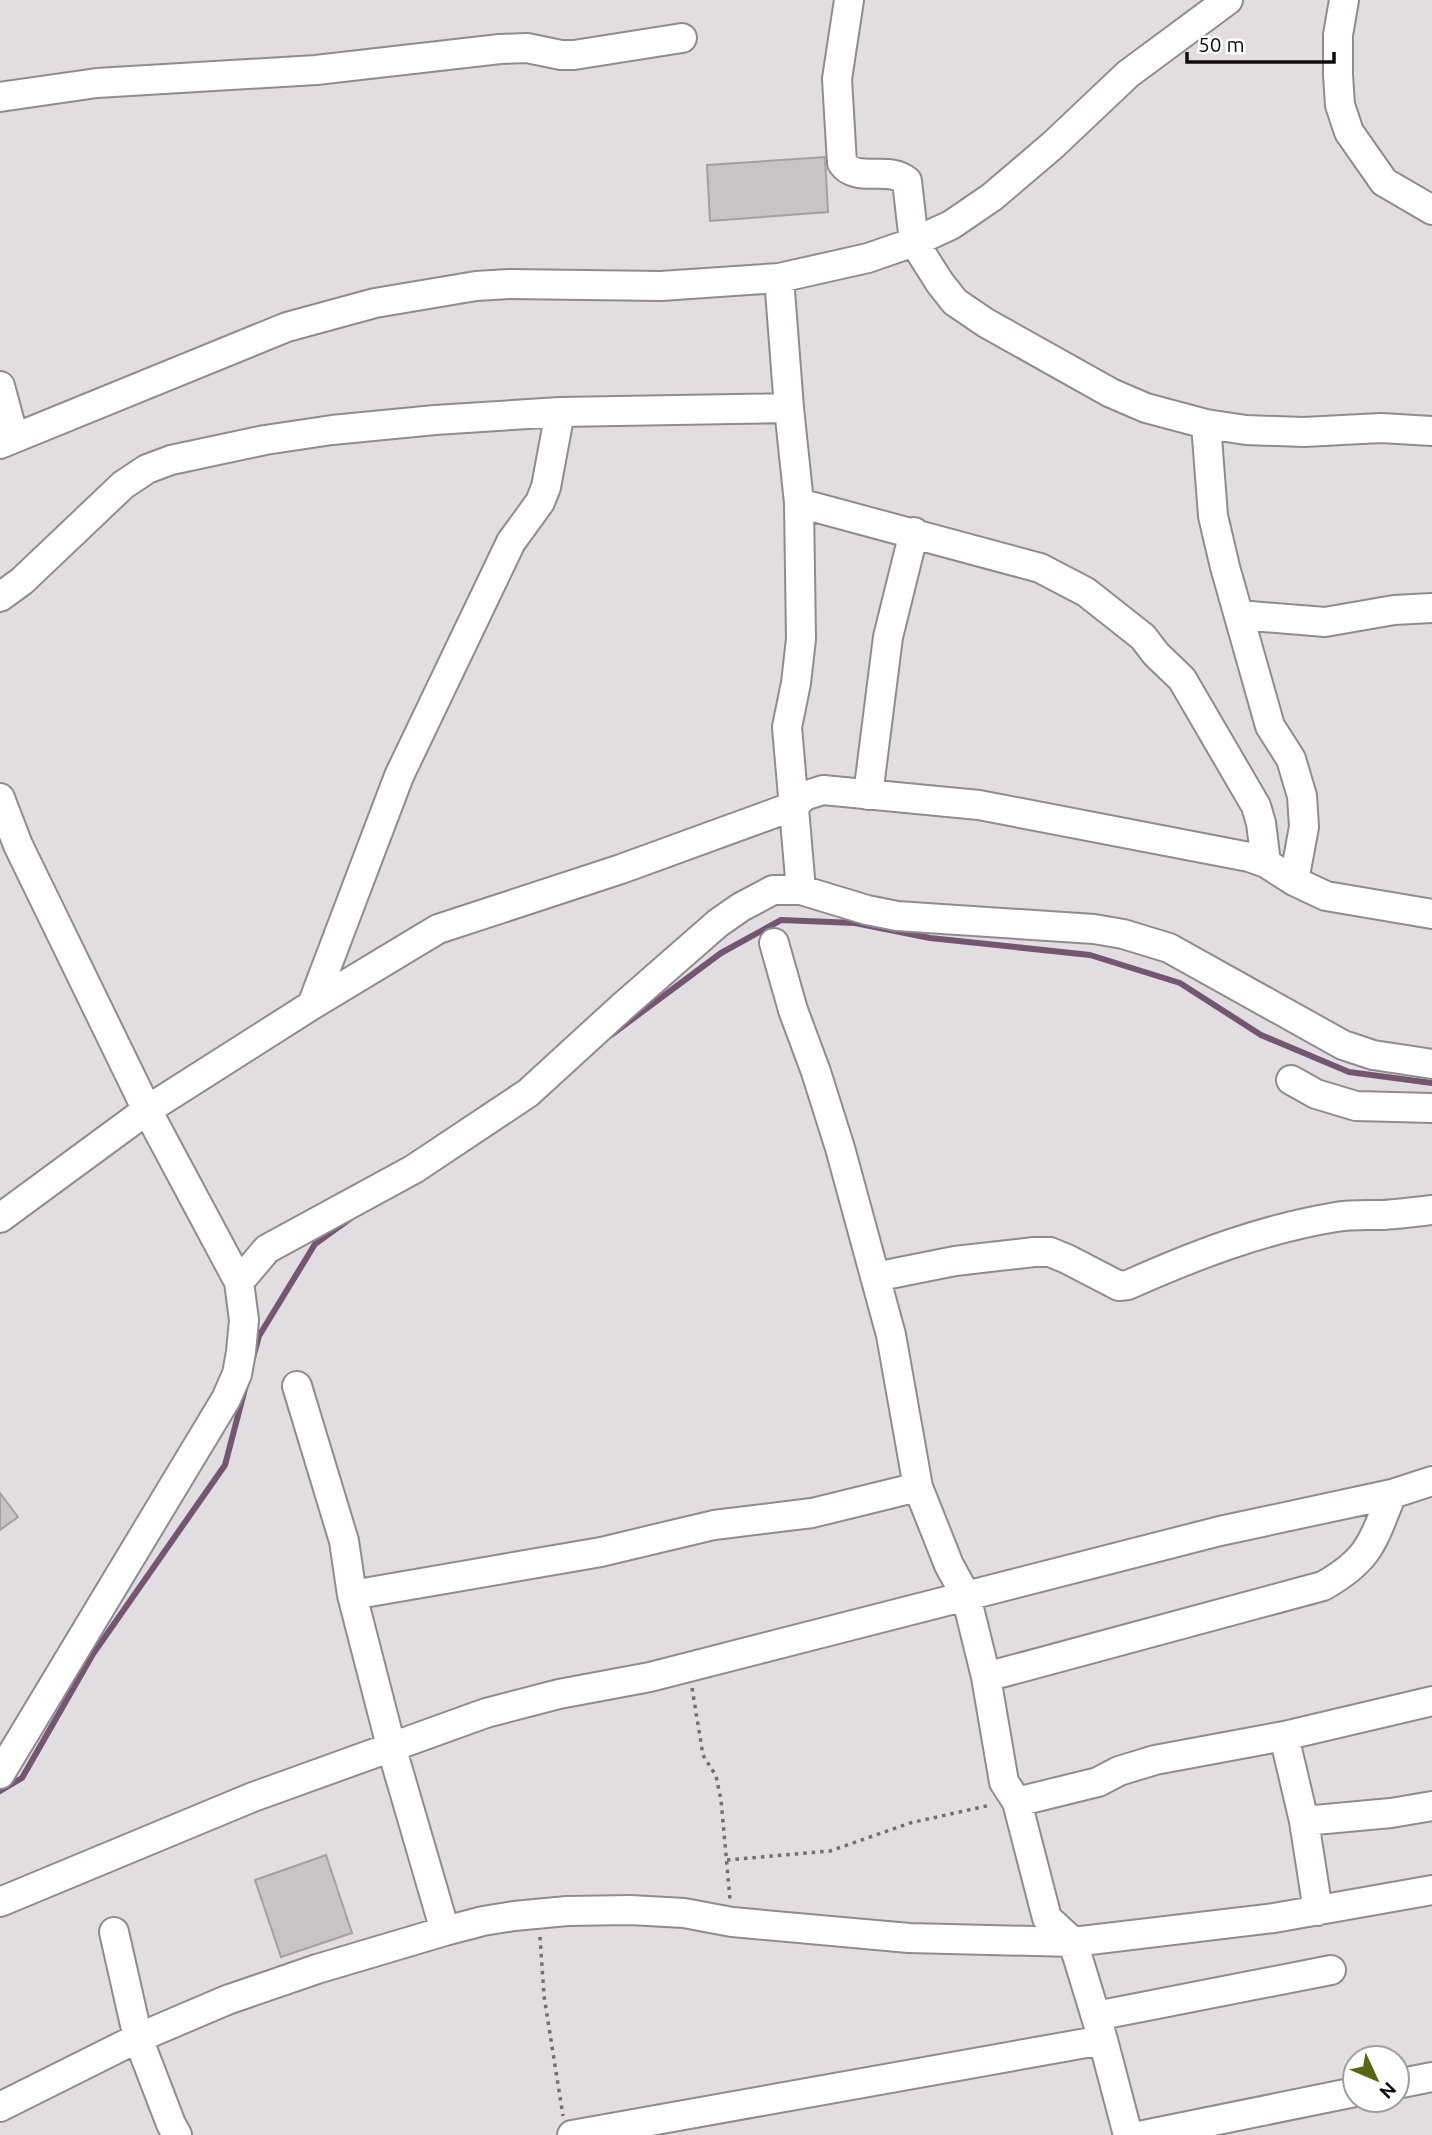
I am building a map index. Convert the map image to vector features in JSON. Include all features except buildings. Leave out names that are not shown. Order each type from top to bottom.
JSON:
[{"type":"street","points":[[849,0],[837,79],[842,163],[851,172],[898,175],[907,181],[914,242],[940,284],[955,302],[986,323],[1111,393],[1146,408],[1206,424],[1247,430],[1304,432],[1381,428],[1432,431]]},
{"type":"street","points":[[0,386],[7,441],[287,327],[375,303],[476,286],[661,286],[779,278],[869,258],[951,225],[992,197],[1053,145],[1128,74],[1228,0]]},
{"type":"street","points":[[1344,0],[1338,36],[1338,75],[1340,105],[1349,132],[1384,182],[1432,210]]},
{"type":"street","points":[[0,97],[97,83],[316,70],[500,49],[527,48],[574,55],[682,38]]},
{"type":"street","points":[[779,278],[799,503],[802,639],[787,727],[801,890]]},
{"type":"street","points":[[0,597],[22,581],[123,485],[147,469],[171,460],[265,440],[332,430],[435,420],[560,412],[789,408]]},
{"type":"street","points":[[313,1005],[400,776],[511,542],[540,502],[546,487],[560,412]]},
{"type":"street","points":[[1206,424],[1213,516],[1225,567],[1270,726],[1291,759],[1302,796],[1304,827],[1294,881]]},
{"type":"street","points":[[799,503],[1040,568],[1086,592],[1143,637],[1182,679],[1256,806],[1266,863]]},
{"type":"street","points":[[868,795],[888,636],[914,532]]},
{"type":"street","points":[[1239,615],[1325,622],[1394,610],[1432,608]]},
{"type":"street","points":[[0,1217],[147,1110],[438,929],[621,869],[794,806],[804,796],[823,790],[979,806],[1249,857],[1266,863],[1325,896],[1432,914]]},
{"type":"street","points":[[0,798],[18,845],[147,1110],[239,1282],[244,1320],[237,1374],[226,1399],[0,1774]]},
{"type":"street","points":[[239,1282],[267,1250],[414,1169],[528,1093],[718,923],[773,890],[801,890],[897,916],[1094,929],[1123,934],[1169,948],[1343,1045],[1373,1055],[1432,1063]]},
{"type":"street","points":[[774,943],[793,1010],[840,1148],[891,1335],[918,1487],[949,1565],[966,1596],[986,1677],[1004,1782],[1017,1802],[1047,1918],[1073,1941],[1100,2028],[1128,2135]]},
{"type":"street","points":[[1291,1080],[1316,1094],[1356,1105],[1432,1108]]},
{"type":"street","points":[[875,1277],[955,1261],[1050,1252],[1119,1286],[1128,1285],[1194,1256],[1251,1237],[1338,1216],[1389,1215],[1432,1210]]},
{"type":"street","points":[[297,1386],[344,1541],[352,1595],[391,1746],[445,1931]]},
{"type":"street","points":[[0,1902],[240,1802],[486,1713],[559,1694],[650,1677],[1220,1531],[1295,1517],[1392,1494],[1432,1481]]},
{"type":"street","points":[[352,1595],[601,1552],[714,1525],[812,1513],[918,1487]]},
{"type":"street","points":[[986,1677],[1323,1586],[1358,1562],[1371,1545],[1392,1494]]},
{"type":"street","points":[[1017,1802],[1098,1782],[1119,1771],[1155,1760],[1283,1736],[1432,1701]]},
{"type":"street","points":[[1283,1736],[1304,1821],[1318,1911]]},
{"type":"street","points":[[1304,1821],[1391,1813],[1432,1806]]},
{"type":"street","points":[[0,2107],[138,2038],[227,2000],[317,1969],[483,1921],[539,1913],[629,1910],[684,1913],[732,1922],[909,1938],[1073,1941],[1318,1911],[1432,1889]]},
{"type":"street","points":[[114,1932],[138,2038],[177,2135]]},
{"type":"street","points":[[569,2130],[1100,2028],[1331,1970]]},
{"type":"street","points":[[1411,2081],[1432,2077]]},
{"type":"street","points":[[1144,2135],[1341,2095]]},
{"type":"path","points":[[688,1666],[703,1755],[716,1776],[721,1800],[732,1922]]},
{"type":"path","points":[[727,1860],[831,1850],[910,1822],[988,1805],[1017,1802]]},
{"type":"path","points":[[539,1913],[544,1997],[561,2106],[569,2130]]},
{"type":"waterway","points":[[611,1035],[721,953],[781,920],[855,923],[930,938],[1090,955],[1180,983],[1261,1035],[1349,1072],[1432,1083]]},
{"type":"waterway","points":[[253,1358],[259,1336],[315,1244],[351,1218]]},
{"type":"waterway","points":[[0,1791],[22,1778],[93,1654],[225,1465],[246,1385]]}]
